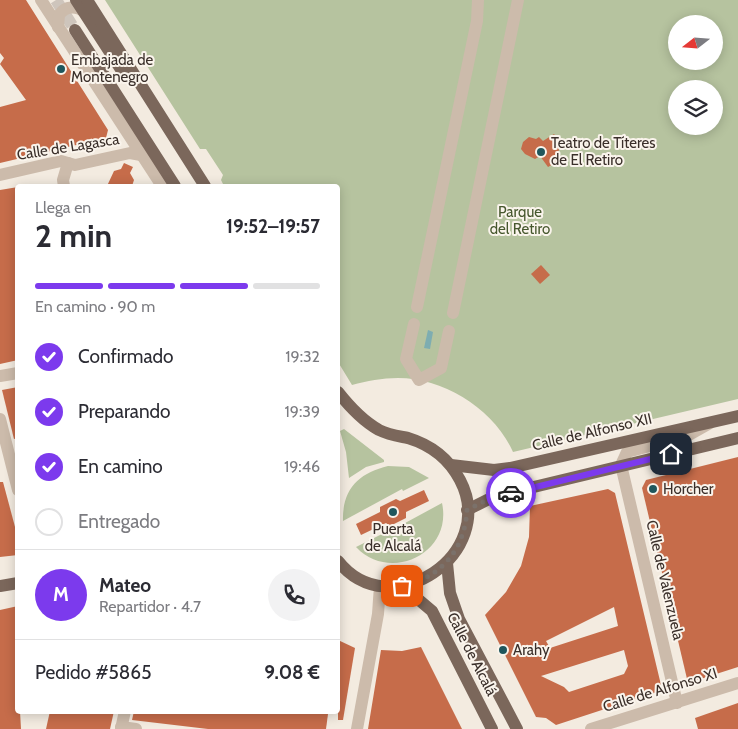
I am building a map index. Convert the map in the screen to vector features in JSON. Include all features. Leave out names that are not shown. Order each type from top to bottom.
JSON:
[{"type":"main road","points":[[76,0],[86,6],[109,32]]},
{"type":"main road","points":[[91,0],[204,184]]},
{"type":"main road","points":[[86,6],[164,135],[186,158]]},
{"type":"main road","points":[[75,30],[174,184]]},
{"type":"main road","points":[[340,394],[358,415],[378,429],[390,435],[420,442],[436,451],[451,465],[461,481],[467,510],[463,537],[447,563],[415,584],[385,586]]},
{"type":"main road","name":"Calle de Alfonso XII","points":[[451,465],[494,470],[510,468],[738,416]]},
{"type":"main road","points":[[467,510],[489,499],[621,465],[738,438]]},
{"type":"main road","name":"Calle de Alcalá","points":[[340,563],[352,574],[410,594],[432,611],[492,729]]},
{"type":"main road","name":"Calle de Alcalá","points":[[447,563],[450,593],[459,619],[517,729]]},
{"type":"main road","points":[[0,586],[15,584]]},
{"type":"street","points":[[41,0],[161,184]]},
{"type":"street","points":[[417,306],[476,26],[478,0]]},
{"type":"street","points":[[452,313],[518,0]]},
{"type":"street","points":[[58,27],[59,14],[64,9],[86,6]]},
{"type":"street","name":"Calle de Lagasca","points":[[0,174],[61,161],[75,165],[130,153],[141,155]]},
{"type":"street","points":[[64,184],[68,163]]},
{"type":"street","points":[[414,324],[406,359],[419,380],[441,368],[449,331]]},
{"type":"street","points":[[0,376],[15,374]]},
{"type":"street","points":[[0,419],[15,478]]},
{"type":"street","points":[[621,465],[627,452],[687,436],[704,429],[712,422]]},
{"type":"street","name":"Calle de Valenzuela","points":[[621,465],[677,703]]},
{"type":"street","points":[[358,729],[378,614],[385,586]]},
{"type":"street","name":"Calle de Alfonso XI","points":[[591,729],[738,683]]},
{"type":"street","points":[[124,714],[121,728],[136,729]]},
{"type":"green space","name":"Parque del Retiro","points":[[105,0],[738,0],[738,399],[513,452],[493,422],[466,399],[450,390],[415,379],[398,378],[352,385],[340,365],[340,184],[223,184],[221,180],[223,175],[206,149],[200,149]]},
{"type":"green space","points":[[344,429],[384,460],[384,462],[366,467],[349,478],[346,452],[340,431]]},
{"type":"green space","points":[[388,466],[409,467],[429,478],[403,491],[402,489],[343,521],[343,510],[349,491],[354,484],[369,473]]},
{"type":"green space","points":[[442,503],[443,521],[438,536],[429,549],[416,558],[401,562],[385,562],[370,558],[356,547],[383,535]]},
{"type":"water","points":[[428,330],[433,332],[430,349],[424,348]]},
{"type":"building","points":[[0,0],[26,0],[108,130],[106,138],[0,163],[0,107],[26,100],[0,64],[4,58],[0,53]]},
{"type":"building","name":"Teatro de Títeres de El Retiro","points":[[554,134],[560,142],[557,162],[548,167],[540,156],[535,159],[525,154],[521,149],[523,142],[529,137],[536,139],[539,137],[543,141]]},
{"type":"building","points":[[124,163],[133,167],[130,173],[134,180],[133,184],[108,184],[114,171],[121,169]]},
{"type":"building","points":[[15,188],[15,361],[0,364],[0,190]]},
{"type":"building","points":[[541,265],[550,275],[540,284],[531,274]]},
{"type":"building","points":[[15,388],[15,439],[14,439],[2,390]]},
{"type":"building","points":[[738,457],[738,667],[688,683],[642,488],[646,480]]},
{"type":"building","points":[[0,482],[3,482],[15,527],[15,555],[0,557]]},
{"type":"building","points":[[608,489],[615,493],[661,685],[657,692],[556,725],[546,718],[536,717],[485,615],[506,592],[521,566],[529,537],[530,506]],"holes":[[[614,607],[618,626],[550,648],[546,641]],[[624,650],[628,666],[624,674],[569,692],[564,687],[541,676]]]},
{"type":"building","name":"Puerta de Alcalá","points":[[424,490],[429,501],[406,512],[406,518],[390,526],[386,523],[361,535],[356,524],[380,512],[380,507],[396,499],[400,501]]},
{"type":"building","points":[[15,607],[15,714],[20,714],[21,729],[0,729],[0,610]]},
{"type":"building","points":[[340,641],[355,648],[343,720],[338,720],[338,714],[340,714]]},
{"type":"building","points":[[421,647],[462,729],[368,729],[381,650],[402,651]]},
{"type":"building","points":[[738,703],[738,729],[698,729],[695,718]]},
{"type":"building","points":[[49,714],[113,714],[110,729],[46,729]]},
{"type":"building","points":[[133,714],[328,714],[326,729],[208,729],[132,720]]},
{"type":"tunnel","points":[[56,0],[75,30]]},
{"type":"way so far","points":[[402,586],[415,584],[447,563],[457,550],[463,537],[467,510],[489,499],[511,493]]},
{"type":"place","name":"Embajada de Montenegro","points":[[61,69]]},
{"type":"place","name":"Teatro de Títeres de El Retiro","points":[[541,152]]},
{"type":"place","name":"Horcher","points":[[653,489]]},
{"type":"place","name":"Puerta de Alcalá","points":[[393,512]]},
{"type":"place","name":"Arahy","points":[[503,650]]},
{"type":"route","points":[[511,493],[671,454]]}]
